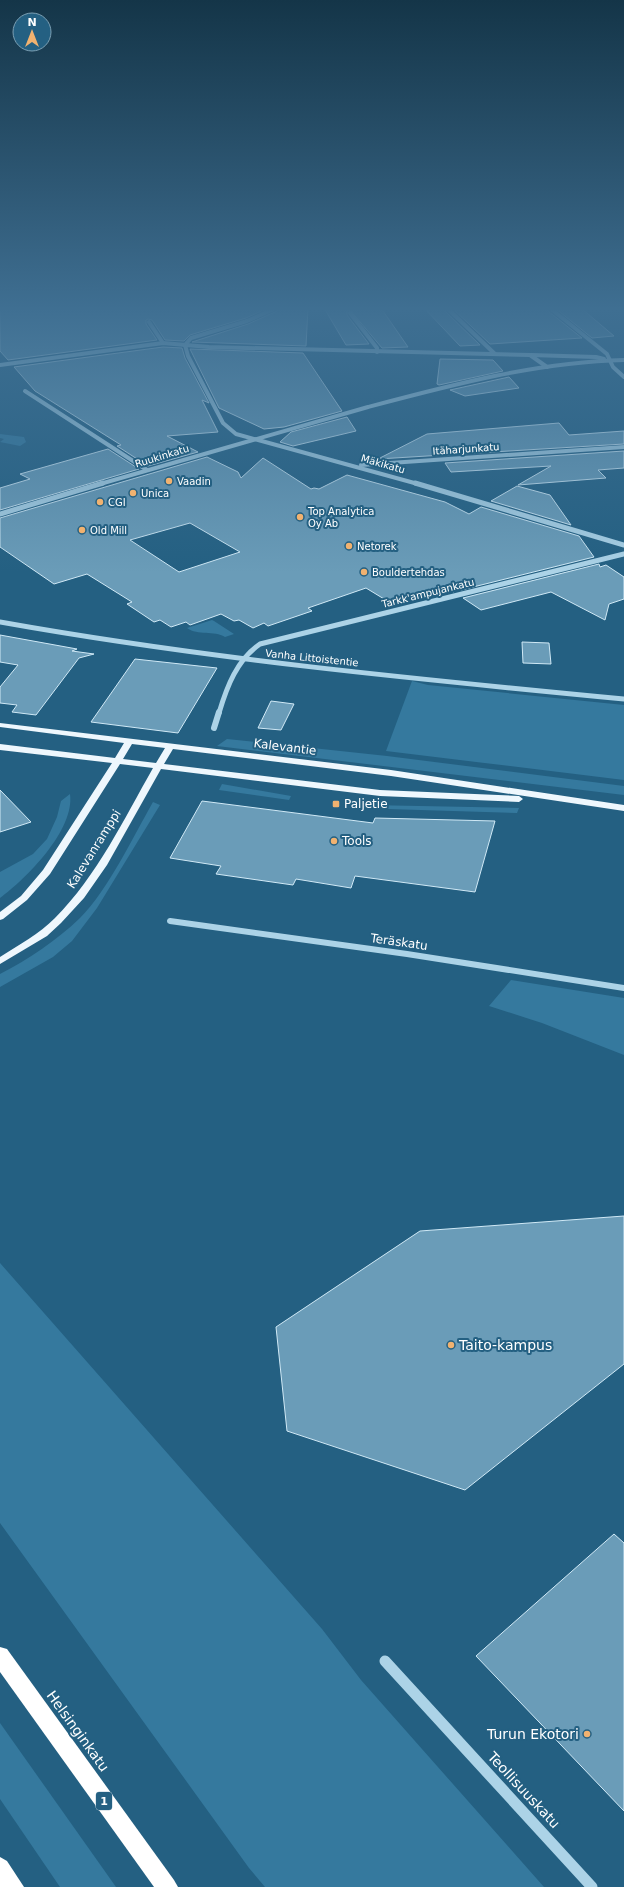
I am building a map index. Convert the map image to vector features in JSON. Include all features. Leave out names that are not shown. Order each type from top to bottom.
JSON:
[{"type":"highway","name":"Helsinginkatu","points":[[0,1656],[41,1715],[167,1887]]},
{"type":"highway","points":[[0,1868],[13,1887]]},
{"type":"main road","name":"Kalevantie","points":[[0,725],[392,773],[624,808]]},
{"type":"main road","points":[[0,917],[24,898],[47,872],[117,762],[129,740]]},
{"type":"main road","name":"Kalevanramppi","points":[[0,961],[43,934],[58,921],[81,896],[102,865],[170,746]]},
{"type":"main road","name":"Kalevantie","points":[[0,747],[380,793],[565,800]]},
{"type":"street","points":[[33,396],[147,470]]},
{"type":"street","name":"Mäkikatu","points":[[209,396],[223,423],[236,434],[356,466],[624,545]]},
{"type":"street","name":"Ruukinkatu","points":[[0,514],[252,439],[409,396]]},
{"type":"street","name":"Itäharjunkatu","points":[[356,466],[624,447]]},
{"type":"street","name":"Tarkk'ampujankatu","points":[[243,660],[253,648],[260,644],[624,554]]},
{"type":"street","name":"Vanha Littoistentie","points":[[0,622],[84,637],[243,660],[624,699]]},
{"type":"street","points":[[214,728],[227,688],[243,660]]},
{"type":"street","name":"Teräskatu","points":[[170,921],[414,955],[624,988]]},
{"type":"street","name":"Teollisuuskatu","points":[[385,1661],[592,1887]]},
{"type":"shaded area","points":[[0,434],[24,437],[26,442],[20,446],[0,442],[4,439],[0,438]]},
{"type":"shaded area","points":[[212,620],[234,634],[225,637],[216,634],[196,632],[187,628]]},
{"type":"shaded area","points":[[412,681],[428,685],[624,705],[624,780],[386,751]]},
{"type":"shaded area","points":[[227,739],[387,756],[624,786],[624,795],[217,746]]},
{"type":"shaded area","points":[[222,784],[291,796],[289,800],[219,790]]},
{"type":"shaded area","points":[[70,794],[69,808],[65,823],[57,838],[47,852],[23,879],[0,898],[0,872],[33,854],[47,839],[57,817],[61,801]]},
{"type":"shaded area","points":[[153,802],[160,805],[97,908],[72,941],[53,957],[0,987],[0,974],[32,956],[52,942],[80,918],[90,906],[120,863]]},
{"type":"shaded area","points":[[356,804],[519,808],[517,813],[355,808]]},
{"type":"shaded area","points":[[511,980],[624,998],[624,1055],[542,1023],[489,1006]]},
{"type":"shaded area","points":[[0,1263],[322,1629],[361,1680],[544,1887],[265,1887],[249,1868],[0,1523]]},
{"type":"shaded area","points":[[0,1723],[116,1887],[60,1887],[0,1799]]},
{"type":"building","points":[[43,396],[205,396],[209,403],[202,400],[218,432],[167,436],[198,452],[148,466],[117,446],[121,445]]},
{"type":"building","points":[[213,396],[332,396],[342,411],[284,427],[264,429],[219,408]]},
{"type":"building","points":[[347,417],[356,431],[293,446],[280,442],[291,432]]},
{"type":"building","points":[[559,423],[569,435],[624,431],[624,444],[378,459],[427,434]]},
{"type":"building","points":[[108,449],[139,469],[0,510],[0,488],[30,479],[20,474]]},
{"type":"building","points":[[624,451],[624,468],[598,470],[606,478],[518,485],[551,466],[451,472],[445,463]]},
{"type":"building","points":[[207,457],[238,472],[241,478],[263,458],[311,489],[319,489],[347,475],[445,502],[469,514],[481,507],[579,536],[594,557],[461,590],[461,584],[454,592],[447,588],[389,602],[366,588],[308,608],[312,611],[268,626],[264,623],[253,628],[239,620],[234,621],[221,614],[190,625],[186,622],[171,627],[160,620],[154,622],[127,604],[132,602],[87,574],[54,584],[0,547],[0,518]],"holes":[[[190,523],[240,552],[179,572],[130,540]]]},
{"type":"building","points":[[517,486],[550,495],[571,525],[491,501]]},
{"type":"building","points":[[599,564],[600,567],[606,565],[624,577],[624,599],[609,604],[605,620],[551,592],[481,610],[463,598]]},
{"type":"building","points":[[0,635],[77,649],[72,651],[94,654],[79,658],[36,715],[12,712],[17,705],[0,703],[0,687],[18,665],[0,662]]},
{"type":"building","points":[[522,642],[549,643],[551,664],[523,663]]},
{"type":"building","points":[[135,659],[217,668],[178,733],[91,722]]},
{"type":"building","points":[[271,701],[294,704],[281,730],[258,728]]},
{"type":"building","points":[[0,790],[31,822],[0,832]]},
{"type":"building","name":"Tools","points":[[202,801],[373,823],[375,818],[495,821],[475,892],[355,876],[351,888],[296,879],[293,885],[216,874],[221,866],[170,858]]},
{"type":"building","name":"Taito-kampus","points":[[624,1216],[624,1364],[465,1490],[287,1431],[276,1327],[420,1231]]},
{"type":"building","name":"Turun Ekotori","points":[[614,1534],[624,1543],[624,1811],[476,1656]]},
{"type":"place","name":"Vaadin","points":[[169,481]]},
{"type":"place","name":"Unica","points":[[133,493]]},
{"type":"place","name":"CGI","points":[[100,502]]},
{"type":"place","name":"Top Analytica Oy Ab","points":[[300,517]]},
{"type":"place","name":"Old Mill","points":[[82,530]]},
{"type":"place","name":"Netorek","points":[[349,546]]},
{"type":"place","name":"Bouldertehdas","points":[[364,572]]},
{"type":"place","name":"Paljetie","points":[[336,804]]},
{"type":"place","name":"Tools","points":[[334,841]]},
{"type":"place","name":"Taito-kampus","points":[[451,1345]]},
{"type":"place","name":"Turun Ekotori","points":[[587,1734]]}]
